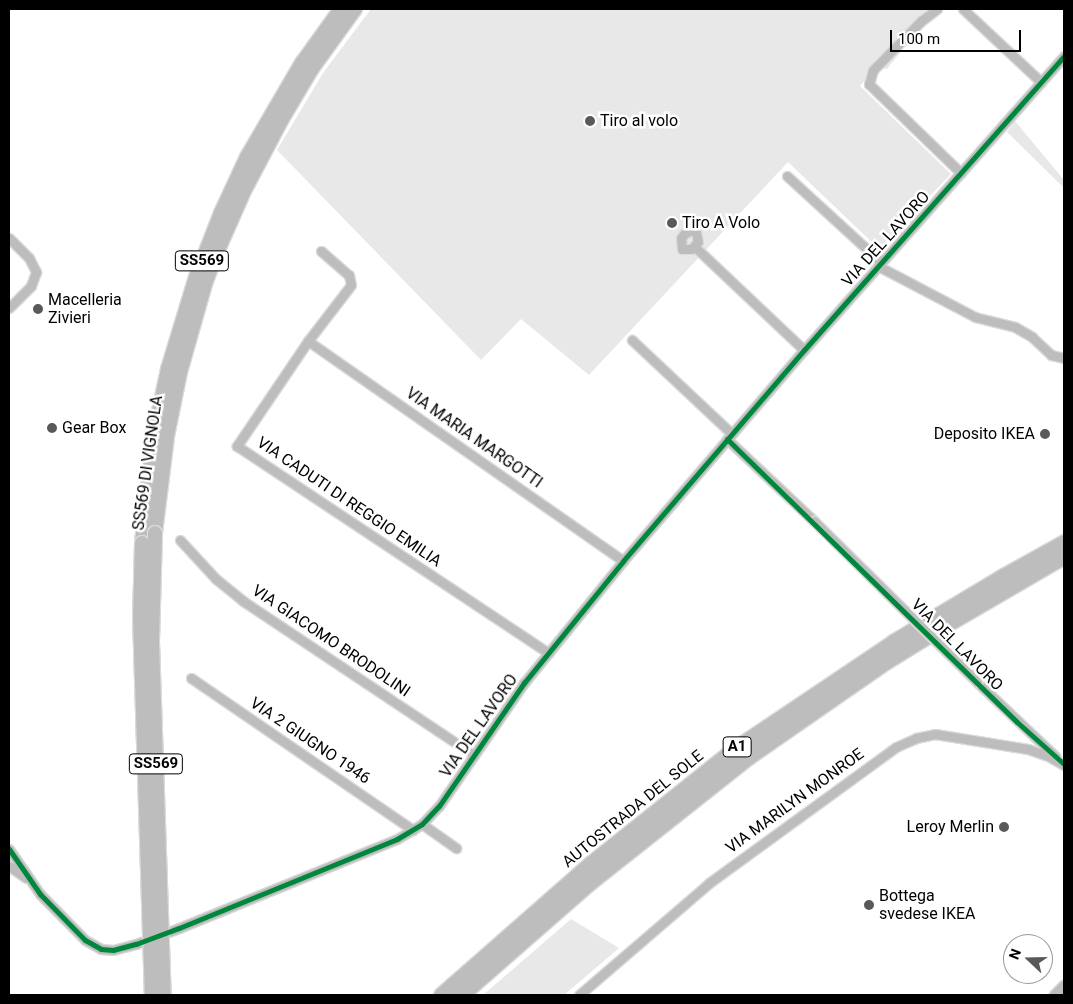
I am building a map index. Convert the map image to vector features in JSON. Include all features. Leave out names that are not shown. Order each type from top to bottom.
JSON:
[{"type":"highway","name":"SS569 DI VIGNOLA","points":[[152,995],[140,617],[142,543],[153,439],[168,369],[196,277],[221,213],[256,140],[302,63],[341,9]]},
{"type":"highway","name":"SS569 DI VIGNOLA","points":[[164,995],[152,642],[157,498],[166,436],[180,372],[206,281],[244,191],[282,119],[311,70],[355,9]]},
{"type":"highway","name":"AUTOSTRADA DEL SOLE","points":[[441,995],[591,863],[737,747],[893,642],[1064,542]]},
{"type":"highway","name":"AUTOSTRADA DEL SOLE","points":[[461,995],[588,883],[748,757],[885,662],[1064,556]]},
{"type":"street","points":[[937,9],[921,21],[873,70],[869,84],[961,173]]},
{"type":"street","points":[[963,9],[1042,82]]},
{"type":"street","name":"VIA DEL LAVORO","points":[[32,882],[51,906],[85,940],[101,949],[125,948],[179,928],[397,839],[422,824],[439,806],[524,683],[623,561],[804,350],[1064,56]]},
{"type":"street","points":[[788,176],[880,264],[975,317],[1015,327],[1032,337],[1051,355],[1064,358]]},
{"type":"street","points":[[9,238],[29,258],[36,272],[31,286],[9,308]]},
{"type":"street","points":[[695,247],[804,350]]},
{"type":"street","name":"VIA CADUTI DI REGGIO EMILIA","points":[[321,251],[349,275],[351,285],[308,340],[237,446],[548,653]]},
{"type":"street","name":"VIA MARIA MARGOTTI","points":[[308,340],[623,561]]},
{"type":"street","points":[[632,340],[729,436]]},
{"type":"street","name":"VIA DEL LAVORO","points":[[729,436],[977,682],[1064,765]]},
{"type":"street","name":"VIA GIACOMO BRODOLINI","points":[[180,540],[216,579],[243,601],[474,756]]},
{"type":"street","name":"VIA 2 GIUGNO 1946","points":[[191,678],[413,830]]},
{"type":"street","name":"VIA MARILYN MONROE","points":[[585,994],[708,882],[896,747],[916,738],[935,734],[1013,746],[1041,753],[1064,765]]},
{"type":"street","points":[[422,824],[456,848]]},
{"type":"street","points":[[9,849],[32,882]]},
{"type":"street","points":[[9,866],[32,882]]},
{"type":"street","points":[[1055,995],[1064,986]]},
{"type":"shaded area","points":[[371,9],[932,9],[927,13],[923,28],[915,27],[905,37],[903,49],[887,69],[876,68],[860,86],[951,174],[879,249],[788,162],[589,375],[521,319],[481,360],[277,150],[323,73]]},
{"type":"shaded area","points":[[1015,121],[1064,180],[1064,188],[1007,132]]},
{"type":"shaded area","points":[[571,919],[619,948],[564,995],[483,995]]},
{"type":"cycle path","points":[[9,849],[40,894],[85,940],[101,949],[113,950],[136,944],[179,928],[397,839],[422,824],[439,806],[524,683],[623,561],[804,350],[1064,56]]},
{"type":"cycle path","points":[[727,439],[1017,722],[1064,764]]},
{"type":"place","name":"Tiro al volo","points":[[590,121]]},
{"type":"place","name":"Tiro A Volo","points":[[672,223]]},
{"type":"place","name":"Macelleria Zivieri","points":[[38,309]]},
{"type":"place","name":"Gear Box","points":[[52,428]]},
{"type":"place","name":"Deposito IKEA","points":[[1045,434]]},
{"type":"place","name":"Leroy Merlin","points":[[1004,827]]},
{"type":"place","name":"Bottega svedese IKEA","points":[[869,905]]}]
